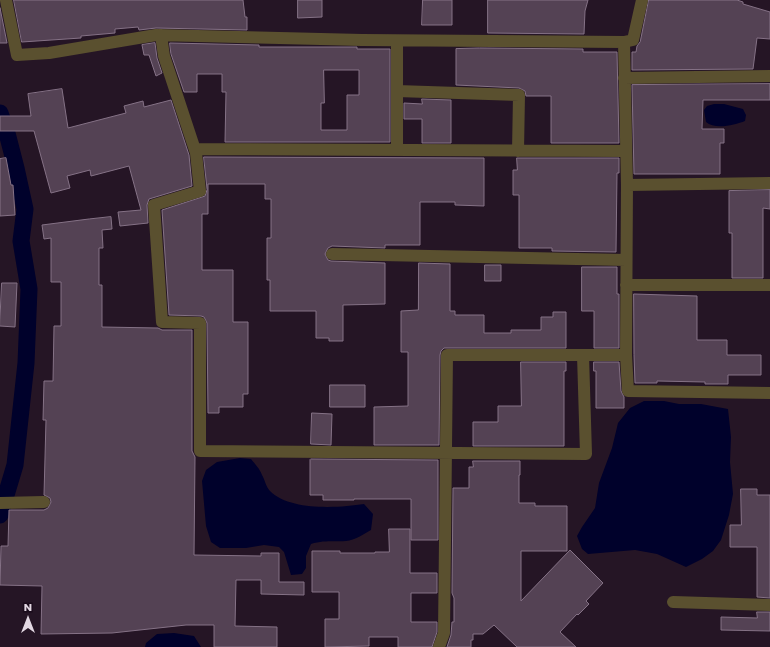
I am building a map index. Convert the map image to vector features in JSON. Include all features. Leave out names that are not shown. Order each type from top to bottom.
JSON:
[{"type":"street","points":[[6,0],[17,55],[49,52],[120,40],[161,35],[397,41],[624,42],[633,40],[642,0]]},
{"type":"street","points":[[161,35],[164,56],[195,149],[200,191],[154,205],[162,322],[200,323],[200,451],[586,454],[583,356]]},
{"type":"street","points":[[397,41],[397,150]]},
{"type":"street","points":[[624,42],[627,185],[626,356],[628,391],[770,392]]},
{"type":"street","points":[[624,78],[770,76]]},
{"type":"street","points":[[397,91],[519,95],[518,151]]},
{"type":"street","points":[[195,149],[626,151]]},
{"type":"street","points":[[627,185],[770,183]]},
{"type":"street","points":[[332,254],[626,260]]},
{"type":"street","points":[[626,285],[770,285]]},
{"type":"street","points":[[439,647],[444,633],[447,356],[626,356]]},
{"type":"street","points":[[0,503],[44,502]]},
{"type":"street","points":[[674,602],[770,605]]},
{"type":"water","points":[[724,104],[743,109],[746,115],[745,121],[725,126],[714,126],[706,122],[704,110],[707,106]]},
{"type":"water","points":[[644,401],[701,404],[728,409],[731,437],[730,462],[733,494],[729,515],[721,540],[713,551],[702,559],[686,567],[657,554],[635,550],[588,554],[582,549],[577,536],[595,508],[599,483],[612,448],[618,423],[630,408]]},
{"type":"water","points":[[240,458],[251,459],[260,471],[267,488],[289,502],[302,505],[328,507],[364,504],[373,514],[371,530],[359,537],[349,540],[311,544],[306,556],[306,568],[302,574],[291,575],[284,552],[279,547],[264,545],[246,548],[220,548],[211,542],[206,526],[202,481],[206,470],[217,462]]},
{"type":"water","points":[[174,633],[194,636],[201,647],[145,647],[146,643],[157,634]]},
{"type":"building","points":[[14,0],[243,0],[245,17],[247,17],[247,30],[156,28],[139,30],[138,27],[115,29],[115,33],[81,36],[81,38],[22,42]]},
{"type":"building","points":[[298,0],[322,0],[322,17],[298,18]]},
{"type":"building","points":[[423,0],[452,0],[452,25],[422,25]]},
{"type":"building","points":[[488,0],[588,0],[585,11],[584,34],[488,33]]},
{"type":"building","points":[[649,0],[737,0],[743,2],[743,4],[770,12],[770,39],[757,38],[753,69],[632,70],[632,52],[636,52],[637,46],[640,42]]},
{"type":"building","points":[[0,8],[7,43],[0,43]]},
{"type":"building","points":[[155,43],[157,58],[162,73],[156,76],[149,55],[144,55],[142,45]]},
{"type":"building","points":[[170,43],[259,45],[259,47],[357,47],[357,49],[390,49],[390,142],[225,142],[226,92],[222,92],[222,74],[197,74],[197,92],[184,92],[171,54]],"holes":[[[324,70],[359,70],[359,95],[347,95],[347,130],[321,130],[321,103],[324,103]]]},
{"type":"building","points":[[456,49],[583,49],[583,52],[617,52],[619,143],[551,143],[551,96],[526,96],[525,91],[519,88],[456,85]]},
{"type":"building","points":[[770,84],[770,100],[703,100],[702,129],[724,129],[724,143],[720,143],[720,174],[634,174],[632,85]]},
{"type":"building","points":[[62,89],[68,128],[126,113],[124,106],[143,101],[144,107],[171,100],[189,155],[192,186],[149,199],[147,205],[148,223],[120,226],[118,212],[141,210],[129,166],[91,176],[90,170],[67,176],[70,188],[51,193],[34,131],[0,131],[0,116],[31,116],[28,94]]},
{"type":"building","points":[[422,99],[451,100],[451,143],[422,143],[422,119],[404,119],[404,103],[422,104]]},
{"type":"building","points":[[204,157],[484,158],[484,206],[455,205],[455,202],[420,202],[420,245],[385,245],[385,248],[332,246],[328,248],[325,254],[328,260],[331,261],[385,263],[385,304],[343,305],[343,341],[329,341],[329,338],[316,338],[316,311],[270,311],[270,280],[267,280],[267,238],[271,238],[271,199],[265,199],[265,184],[208,184],[208,214],[202,214],[202,270],[233,270],[233,322],[248,322],[248,394],[243,394],[243,407],[219,407],[219,413],[208,413],[207,323],[204,317],[201,316],[169,315],[162,210],[205,196],[207,190]]},
{"type":"building","points":[[6,158],[11,185],[13,185],[15,215],[0,216],[0,159]]},
{"type":"building","points":[[517,158],[619,158],[619,173],[617,173],[616,252],[552,251],[552,248],[519,248],[519,195],[513,195],[513,170],[517,170]]},
{"type":"building","points":[[770,190],[770,209],[763,208],[763,278],[732,278],[732,233],[729,233],[729,191]]},
{"type":"building","points":[[111,217],[112,229],[102,230],[103,248],[99,248],[99,285],[102,285],[102,327],[192,330],[192,451],[195,457],[194,555],[261,556],[261,553],[279,553],[279,582],[304,582],[304,595],[261,594],[261,580],[236,580],[235,626],[277,627],[277,647],[214,647],[214,625],[186,625],[112,633],[41,634],[42,586],[0,585],[1,546],[8,546],[9,510],[44,510],[48,508],[51,502],[50,498],[44,495],[46,420],[43,420],[44,381],[53,381],[54,326],[61,326],[61,282],[51,282],[51,238],[44,239],[42,225]]},
{"type":"building","points":[[419,263],[450,264],[450,311],[455,311],[455,315],[484,315],[484,333],[511,333],[511,330],[541,330],[541,317],[553,317],[553,312],[566,312],[566,348],[444,348],[440,355],[439,445],[374,445],[374,407],[408,406],[408,352],[401,352],[401,311],[418,310]]},
{"type":"building","points":[[485,265],[501,265],[501,281],[485,281]]},
{"type":"building","points":[[582,267],[617,267],[617,294],[619,294],[619,348],[594,348],[594,311],[582,311]]},
{"type":"building","points":[[2,283],[17,283],[15,327],[0,326]]},
{"type":"building","points":[[634,294],[697,296],[697,340],[727,340],[727,355],[761,355],[761,375],[728,375],[728,384],[657,381],[657,383],[635,383]]},
{"type":"building","points":[[521,362],[566,362],[566,371],[564,371],[564,446],[473,446],[473,422],[498,422],[498,406],[521,406]]},
{"type":"building","points":[[594,362],[619,362],[624,408],[596,408],[596,371],[594,371]]},
{"type":"building","points":[[330,385],[365,385],[365,407],[330,407]]},
{"type":"building","points":[[312,413],[332,414],[331,445],[311,444]]},
{"type":"building","points":[[311,459],[438,460],[438,540],[411,540],[411,499],[323,500],[323,495],[310,495]]},
{"type":"building","points":[[473,461],[520,461],[519,503],[535,503],[535,506],[567,506],[567,551],[521,551],[521,601],[570,550],[603,583],[586,601],[589,604],[560,632],[576,647],[517,647],[494,625],[483,634],[473,634],[471,647],[447,647],[451,635],[452,622],[454,622],[454,598],[452,593],[453,488],[469,488],[469,467],[473,467]]},
{"type":"building","points":[[741,489],[757,489],[757,495],[770,495],[770,598],[757,597],[757,547],[730,547],[730,525],[741,525]]},
{"type":"building","points":[[389,529],[410,529],[410,573],[437,573],[437,593],[411,593],[411,622],[437,622],[437,632],[432,647],[398,647],[398,637],[369,637],[369,646],[325,647],[325,619],[339,619],[339,592],[312,592],[312,551],[340,551],[340,553],[389,552]]},
{"type":"building","points":[[757,612],[770,612],[770,631],[721,630],[721,617],[757,618]]},
{"type":"waterway","points":[[0,113],[7,133],[25,209],[21,241],[29,289],[26,363],[15,465],[0,515]]}]
